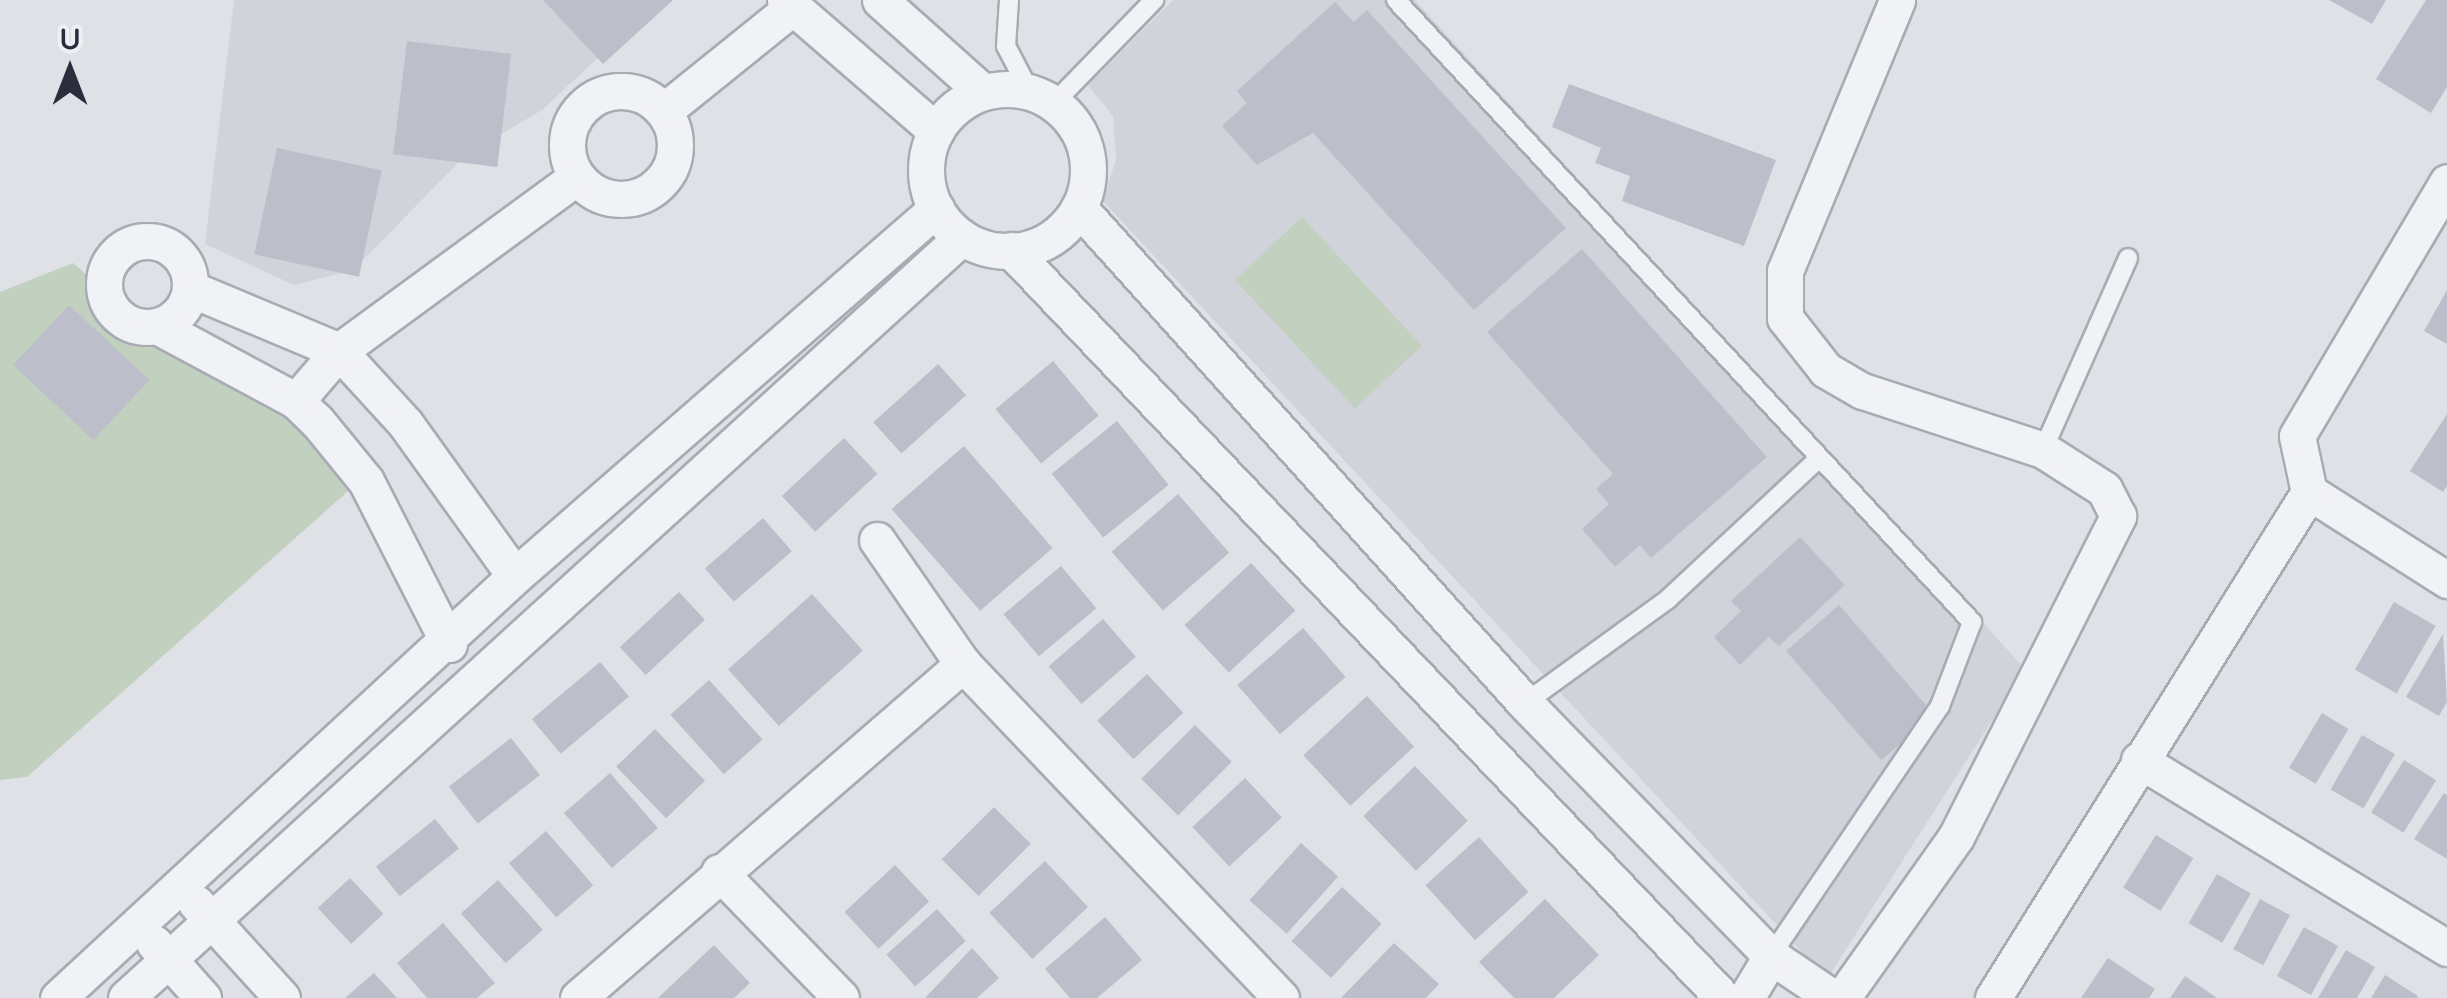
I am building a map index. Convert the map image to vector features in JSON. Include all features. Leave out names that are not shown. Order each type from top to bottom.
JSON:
[{"type":"street","points":[[880,0],[983,92],[1042,98],[1088,152],[1079,208],[1062,230],[1012,250]]},
{"type":"street","points":[[1842,998],[1873,948],[1956,836],[2118,516],[2104,490],[2043,450],[1862,391],[1826,370],[1785,318],[1785,271],[1897,0]]},
{"type":"street","points":[[664,112],[790,3],[936,131]]},
{"type":"street","points":[[636,92],[664,112],[674,160],[654,188],[622,200],[576,177],[568,128],[588,101],[636,92]]},
{"type":"street","points":[[983,92],[936,131],[926,170],[936,209],[962,237],[1012,250],[1723,998]]},
{"type":"street","points":[[296,400],[339,351],[576,177]]},
{"type":"street","points":[[1994,998],[2138,760],[2309,492],[2297,436],[2435,228],[2447,182]]},
{"type":"street","points":[[1079,208],[1525,703],[1771,956],[1833,998]]},
{"type":"street","points":[[58,998],[449,644],[514,576],[936,209]]},
{"type":"street","points":[[126,998],[962,237]]},
{"type":"street","points":[[157,326],[174,319],[191,289],[186,264],[168,246],[143,242],[120,251],[106,272],[112,309],[132,324],[157,326],[296,400],[366,481],[449,644]]},
{"type":"street","points":[[191,289],[339,351],[405,423],[514,576]]},
{"type":"street","points":[[2309,492],[2447,580]]},
{"type":"street","points":[[877,540],[963,664],[1281,998]]},
{"type":"street","points":[[578,998],[963,664]]},
{"type":"street","points":[[2138,760],[2447,948]]},
{"type":"street","points":[[719,872],[841,998]]},
{"type":"street","points":[[182,888],[282,998]]},
{"type":"street","points":[[138,926],[203,998]]},
{"type":"street","points":[[1746,998],[1771,956]]},
{"type":"lane","points":[[1009,0],[1006,46],[1042,98],[1154,0]]},
{"type":"lane","points":[[1396,0],[1817,460],[1972,622],[1940,706],[1771,956]]},
{"type":"lane","points":[[2043,450],[2128,258]]},
{"type":"lane","points":[[1525,703],[1668,599],[1817,460]]},
{"type":"shaded area","points":[[234,0],[660,0],[542,110],[466,155],[353,270],[294,285],[205,244]]},
{"type":"shaded area","points":[[1173,0],[1415,0],[2025,669],[1827,979],[1103,201],[1116,159],[1113,116],[1088,85]]},
{"type":"green space","points":[[1302,217],[1422,346],[1355,408],[1235,280]]},
{"type":"green space","points":[[73,263],[188,362],[374,468],[27,777],[0,780],[0,292]]},
{"type":"building","points":[[543,0],[673,0],[603,64]]},
{"type":"building","points":[[2329,0],[2386,0],[2372,24]]},
{"type":"building","points":[[2426,0],[2447,0],[2447,87],[2431,113],[2376,79]]},
{"type":"building","points":[[1335,2],[1354,22],[1367,10],[1566,228],[1474,310],[1313,133],[1257,165],[1222,126],[1247,103],[1237,91]]},
{"type":"building","points":[[407,41],[511,54],[497,167],[393,154]]},
{"type":"building","points":[[1569,84],[1776,160],[1744,246],[1622,201],[1630,176],[1595,163],[1601,148],[1552,127]]},
{"type":"building","points":[[277,148],[382,170],[359,277],[254,255]]},
{"type":"building","points":[[1582,249],[1767,457],[1651,558],[1640,545],[1615,567],[1582,529],[1609,504],[1596,489],[1613,474],[1487,332]]},
{"type":"building","points":[[2447,290],[2447,344],[2424,331]]},
{"type":"building","points":[[69,305],[149,380],[94,440],[13,365]]},
{"type":"building","points":[[1053,361],[1099,415],[1041,464],[996,409]]},
{"type":"building","points":[[938,364],[966,395],[901,453],[873,422]]},
{"type":"building","points":[[2447,414],[2447,486],[2443,492],[2410,471]]},
{"type":"building","points":[[1117,421],[1169,485],[1103,538],[1052,474]]},
{"type":"building","points":[[844,438],[877,474],[815,532],[782,496]]},
{"type":"building","points":[[964,446],[1053,548],[980,611],[892,509]]},
{"type":"building","points":[[1178,494],[1229,553],[1163,611],[1112,552]]},
{"type":"building","points":[[763,518],[792,551],[734,602],[705,569]]},
{"type":"building","points":[[1800,537],[1845,585],[1779,646],[1769,637],[1740,665],[1714,637],[1741,611],[1731,601]]},
{"type":"building","points":[[1251,563],[1295,611],[1229,673],[1184,625]]},
{"type":"building","points":[[1061,566],[1096,608],[1039,656],[1004,614]]},
{"type":"building","points":[[679,592],[705,620],[646,675],[620,647]]},
{"type":"building","points":[[812,594],[863,650],[779,726],[728,670]]},
{"type":"building","points":[[2394,602],[2436,626],[2397,694],[2355,670]]},
{"type":"building","points":[[1839,605],[1934,714],[1881,760],[1786,651]]},
{"type":"building","points":[[1103,619],[1136,657],[1081,704],[1049,666]]},
{"type":"building","points":[[1303,628],[1346,677],[1280,734],[1237,685]]},
{"type":"building","points":[[2443,634],[2447,702],[2439,716],[2406,697]]},
{"type":"building","points":[[600,662],[629,696],[561,754],[532,719]]},
{"type":"building","points":[[1147,674],[1183,713],[1133,759],[1097,720]]},
{"type":"building","points":[[709,680],[763,739],[724,774],[670,715]]},
{"type":"building","points":[[1367,696],[1414,746],[1350,806],[1303,755]]},
{"type":"building","points":[[2322,713],[2349,729],[2316,784],[2289,768]]},
{"type":"building","points":[[1195,725],[1232,762],[1178,816],[1141,779]]},
{"type":"building","points":[[655,729],[705,781],[666,818],[616,767]]},
{"type":"building","points":[[2362,735],[2395,754],[2363,809],[2330,790]]},
{"type":"building","points":[[511,738],[540,775],[478,824],[449,787]]},
{"type":"building","points":[[2404,760],[2436,780],[2403,833],[2371,813]]},
{"type":"building","points":[[1415,766],[1468,821],[1416,871],[1363,816]]},
{"type":"building","points":[[610,773],[658,828],[612,868],[564,813]]},
{"type":"building","points":[[1245,778],[1282,817],[1229,867],[1192,827]]},
{"type":"building","points":[[2444,793],[2447,795],[2447,859],[2414,839]]},
{"type":"building","points":[[994,807],[1031,844],[978,896],[942,859]]},
{"type":"building","points":[[435,819],[459,849],[400,896],[376,867]]},
{"type":"building","points":[[546,831],[593,885],[556,917],[509,863]]},
{"type":"building","points":[[2156,835],[2193,858],[2160,911],[2123,888]]},
{"type":"building","points":[[1479,837],[1529,892],[1475,940],[1425,885]]},
{"type":"building","points":[[1301,843],[1338,876],[1287,934],[1249,900]]},
{"type":"building","points":[[1045,861],[1088,907],[1032,959],[989,913]]},
{"type":"building","points":[[895,865],[929,902],[879,949],[845,912]]},
{"type":"building","points":[[2217,874],[2251,894],[2222,943],[2188,923]]},
{"type":"building","points":[[350,878],[383,914],[351,944],[318,908]]},
{"type":"building","points":[[498,880],[543,930],[506,963],[461,913]]},
{"type":"building","points":[[1342,887],[1381,924],[1331,978],[1292,941]]},
{"type":"building","points":[[1545,899],[1599,955],[1554,998],[1514,998],[1479,962]]},
{"type":"building","points":[[2260,899],[2290,915],[2263,965],[2233,949]]},
{"type":"building","points":[[937,909],[966,941],[915,986],[886,955]]},
{"type":"building","points":[[1105,917],[1142,960],[1097,998],[1070,998],[1045,969]]},
{"type":"building","points":[[443,923],[495,983],[477,998],[427,998],[397,963]]},
{"type":"building","points":[[2304,927],[2338,946],[2311,995],[2277,976]]},
{"type":"building","points":[[1394,943],[1439,984],[1426,998],[1341,998]]},
{"type":"building","points":[[714,945],[750,983],[734,998],[658,998]]},
{"type":"building","points":[[972,948],[999,978],[977,998],[925,998]]},
{"type":"building","points":[[2346,950],[2375,967],[2357,998],[2318,998]]},
{"type":"building","points":[[2108,958],[2155,989],[2149,998],[2081,998]]},
{"type":"building","points":[[374,973],[397,998],[345,998]]},
{"type":"building","points":[[2385,975],[2418,996],[2417,998],[2371,998]]},
{"type":"building","points":[[2185,976],[2217,998],[2170,998]]}]
